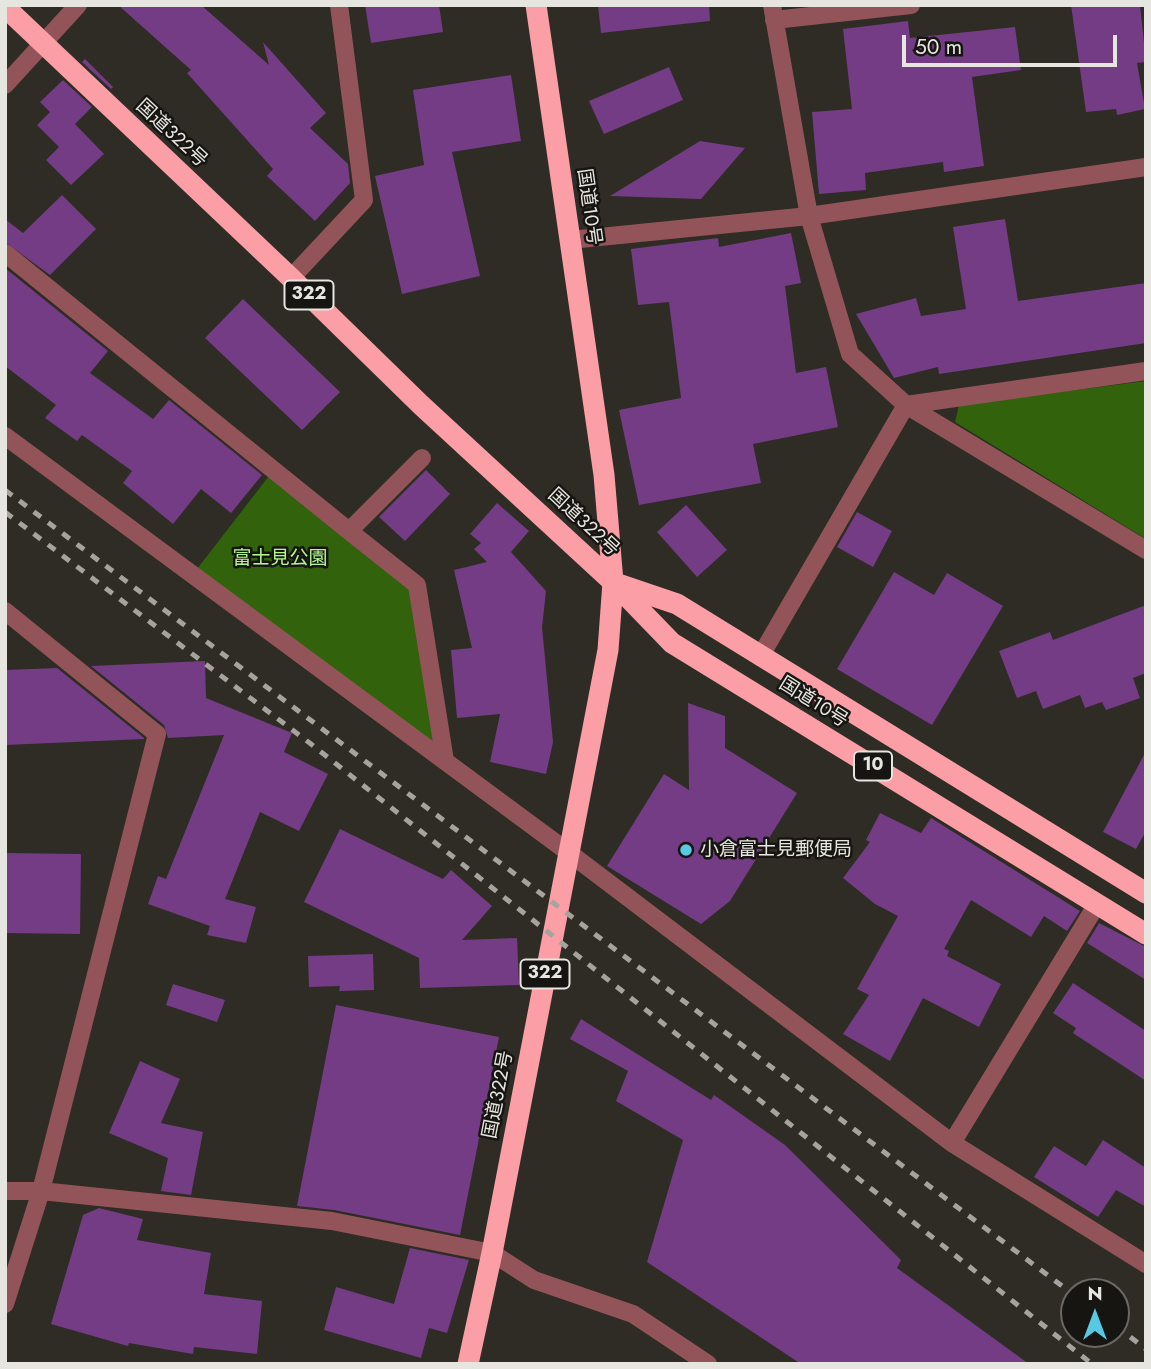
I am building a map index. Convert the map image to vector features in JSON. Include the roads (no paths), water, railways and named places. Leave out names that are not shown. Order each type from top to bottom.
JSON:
[{"type":"highway","name":"国道10号","points":[[536,5],[604,475],[613,582],[673,643],[1146,934]]},
{"type":"highway","name":"国道322号","points":[[5,8],[291,278],[421,405],[613,582],[608,650],[492,1253],[468,1364]]},
{"type":"highway","name":"国道10号","points":[[613,582],[677,604],[1146,893]]},
{"type":"street","points":[[5,85],[78,5]]},
{"type":"street","points":[[291,278],[364,200],[339,5]]},
{"type":"street","points":[[911,5],[773,13],[809,216],[850,354],[906,404],[1146,550]]},
{"type":"street","points":[[570,240],[809,216],[1146,167]]},
{"type":"street","points":[[5,253],[417,585],[444,761]]},
{"type":"street","points":[[906,404],[1146,371]]},
{"type":"street","points":[[760,657],[906,404]]},
{"type":"street","points":[[5,436],[568,852],[952,1143],[1146,1264]]},
{"type":"street","points":[[349,531],[422,458]]},
{"type":"street","points":[[5,611],[157,734],[41,1191],[5,1304]]},
{"type":"street","points":[[952,1143],[1097,904]]},
{"type":"street","points":[[5,1191],[41,1191],[332,1221],[492,1253],[534,1280],[633,1314],[708,1364]]},
{"type":"railway","points":[[5,490],[1060,1284]]},
{"type":"railway","points":[[5,512],[311,744],[1092,1364]]},
{"type":"railway","points":[[1130,1337],[1146,1349]]},
{"type":"place","name":"小倉富士見郵便局","points":[[686,850]]},
{"type":"park label","name":"富士見公園","points":[[280,559]]}]
